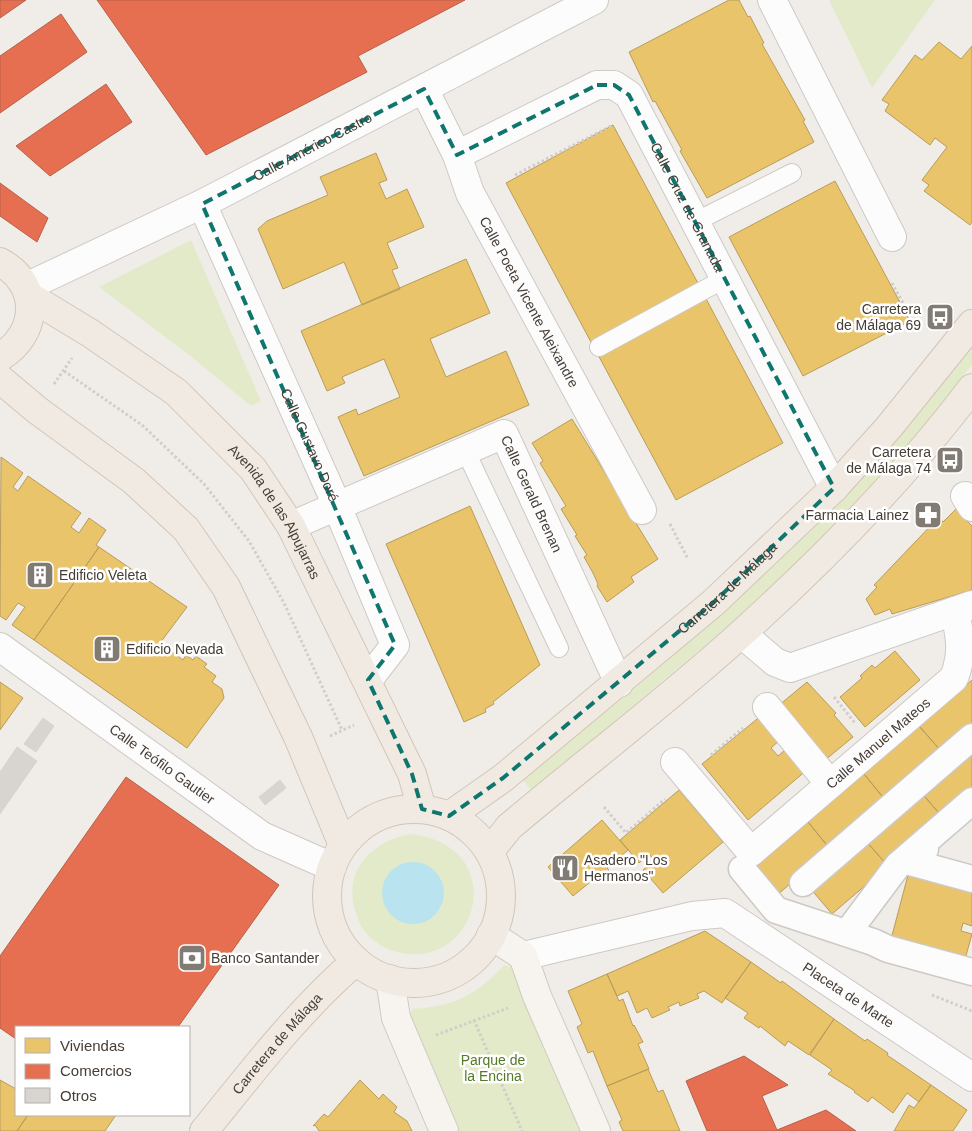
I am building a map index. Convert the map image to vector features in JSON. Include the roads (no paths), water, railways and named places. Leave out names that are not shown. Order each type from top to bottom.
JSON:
[{"type":"main road","name":"Avenida de las Alpujarras","points":[[0,262],[15,272],[27,291],[176,392],[253,469],[291,526],[368,680],[412,774],[422,809]]},
{"type":"main road","points":[[0,357],[16,346],[26,331],[30,314],[27,291]]},
{"type":"main road","name":"Carretera de Málaga","points":[[449,816],[503,778],[713,603],[834,488],[889,427],[972,324]]},
{"type":"main road","points":[[0,379],[37,410],[134,481],[186,529],[226,587],[298,737],[337,856]]},
{"type":"main road","points":[[490,851],[509,827],[742,634],[856,524],[930,443],[972,388]]},
{"type":"main road","points":[[422,809],[449,816],[471,828],[490,851],[500,880],[500,911],[491,935],[471,962],[442,978],[410,983],[390,980],[371,972],[356,961],[337,937],[328,908],[327,888],[337,856],[358,829],[377,817],[399,810],[422,809]]},
{"type":"main road","points":[[491,935],[524,956],[537,996],[596,1131]]},
{"type":"main road","name":"Carretera de Málaga","points":[[204,1131],[281,1036],[332,981],[356,961]]},
{"type":"main road","points":[[390,980],[396,1018],[444,1131]]},
{"type":"street","name":"Calle Américo Castro","points":[[27,291],[202,204],[594,0]]},
{"type":"street","points":[[772,0],[892,237]]},
{"type":"street","name":"Calle Cruz de Granada","points":[[457,156],[598,85],[614,84],[630,95],[834,488]]},
{"type":"street","name":"Calle Poeta Vicente Aleixandre","points":[[424,89],[457,156],[470,193],[642,510]]},
{"type":"street","name":"Calle Gustavo Doré","points":[[202,204],[336,506],[395,645],[368,680]]},
{"type":"street","name":"Calle Gerald Brenan","points":[[291,526],[504,434],[619,682]]},
{"type":"street","points":[[742,634],[774,662],[790,668],[963,608]]},
{"type":"street","name":"Calle Manuel Mateos","points":[[746,861],[830,784],[954,678],[960,660],[963,608]]},
{"type":"street","name":"Calle Teófilo Gautier","points":[[0,647],[262,836],[337,856]]},
{"type":"street","points":[[767,707],[830,784]]},
{"type":"street","points":[[803,883],[972,737]]},
{"type":"street","points":[[675,762],[746,861],[776,910],[847,933],[888,949],[971,969]]},
{"type":"street","points":[[847,933],[898,865],[972,801]]},
{"type":"street","points":[[972,808],[910,862],[972,879]]},
{"type":"street","points":[[898,865],[972,886]]},
{"type":"street","name":"Placeta de Marte","points":[[524,956],[692,916],[726,912],[972,1077]]},
{"type":"lane","points":[[695,222],[792,173]]},
{"type":"lane","points":[[599,347],[724,279]]},
{"type":"lane","points":[[465,450],[559,648]]},
{"type":"water","points":[[413,862],[425,865],[435,871],[441,881],[444,893],[441,905],[435,915],[425,921],[413,924],[401,921],[391,915],[385,905],[382,893],[385,881],[391,871],[401,865]]},
{"type":"place","name":"Carretera de Málaga 69","points":[[940,317]]},
{"type":"place","name":"Carretera de Málaga 74","points":[[950,460]]},
{"type":"place","name":"Farmacia Lainez","points":[[928,515]]},
{"type":"place","name":"Edificio Veleta","points":[[40,575]]},
{"type":"place","name":"Edificio Nevada","points":[[107,649]]},
{"type":"place","name":"Asadero \"Los Hermanos\"","points":[[565,868]]},
{"type":"place","name":"Banco Santander","points":[[192,958]]},
{"type":"park label","name":"Parque de la Encina","points":[[493,1068]]}]
